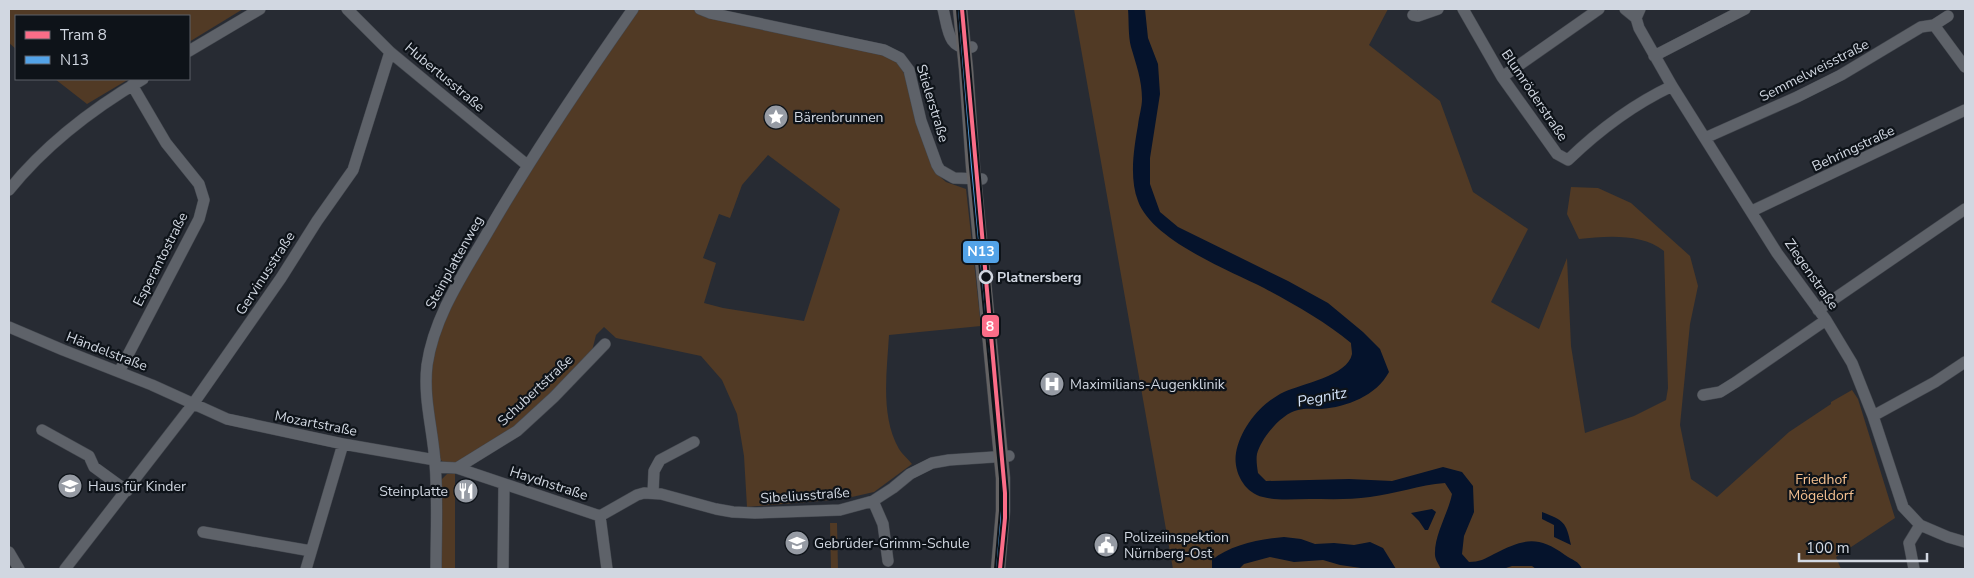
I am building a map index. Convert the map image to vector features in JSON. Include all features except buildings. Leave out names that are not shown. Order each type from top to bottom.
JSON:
[{"type":"main road","points":[[960,9],[968,48]]},
{"type":"main road","points":[[968,9],[968,48],[978,180],[1011,510],[1006,569]]},
{"type":"main road","points":[[998,569],[1005,457]]},
{"type":"street","points":[[190,50],[260,9]]},
{"type":"street","name":"Hubertusstraße","points":[[347,9],[390,52],[527,165]]},
{"type":"street","name":"Steinplattenweg","points":[[436,569],[435,464],[426,388],[430,346],[438,322],[527,165],[632,9]]},
{"type":"street","name":"Stielerstraße","points":[[700,9],[710,13],[884,50],[900,58],[908,70],[921,121],[937,165],[950,177],[978,180]]},
{"type":"street","points":[[943,9],[953,43],[959,48],[968,48]]},
{"type":"street","points":[[1413,15],[1418,16],[1438,9]]},
{"type":"street","name":"Blumröderstraße","points":[[1464,9],[1502,77],[1557,154],[1568,160],[1598,132],[1651,96],[1672,86]]},
{"type":"street","points":[[1502,77],[1598,9]]},
{"type":"street","points":[[1625,9],[1638,14]]},
{"type":"street","points":[[1654,56],[1745,9]]},
{"type":"street","name":"Ziegenstraße","points":[[1638,14],[1654,56],[1672,86],[1777,253],[1826,320],[1852,362],[1873,416],[1903,507],[1920,525]]},
{"type":"street","name":"Semmelweisstraße","points":[[1705,138],[1815,88],[1921,27],[1934,25],[1948,16]]},
{"type":"street","points":[[1934,25],[1965,67]]},
{"type":"street","name":"Gervinusstraße","points":[[65,569],[193,404],[281,278],[316,221],[353,170],[390,52]]},
{"type":"street","points":[[9,190],[59,138],[91,112],[141,80]]},
{"type":"street","name":"Esperantostraße","points":[[119,372],[199,219],[204,200],[199,184],[166,143],[132,86]]},
{"type":"street","name":"Behringstraße","points":[[1752,212],[1929,129],[1965,110]]},
{"type":"street","points":[[1818,310],[1965,209]]},
{"type":"street","points":[[1703,395],[1720,392],[1826,320]]},
{"type":"street","name":"Händelstraße","points":[[9,327],[152,385],[193,404]]},
{"type":"street","name":"Schubertstraße","points":[[457,468],[517,431],[554,397],[605,344]]},
{"type":"street","points":[[1873,416],[1935,382],[1965,362]]},
{"type":"street","name":"Mozartstraße","points":[[193,404],[228,419],[249,425],[435,464]]},
{"type":"street","points":[[42,430],[89,456],[94,467],[127,491]]},
{"type":"street","points":[[653,493],[654,471],[660,460],[694,442]]},
{"type":"street","points":[[306,569],[343,444]]},
{"type":"street","name":"Sibeliusstraße","points":[[600,516],[637,495],[653,493],[716,509],[747,513],[840,510],[873,501],[924,466],[949,460],[1005,457]]},
{"type":"street","name":"Haydnstraße","points":[[435,464],[457,468],[600,516],[607,569]]},
{"type":"street","points":[[503,569],[504,484]]},
{"type":"street","points":[[873,501],[883,524],[888,562]]},
{"type":"street","points":[[1914,569],[1909,543],[1920,525],[1965,542]]},
{"type":"street","points":[[203,532],[311,551]]},
{"type":"street","points":[[9,552],[19,569]]},
{"type":"green space","points":[[9,9],[243,9],[190,41],[190,15],[15,15],[15,48],[9,43]]},
{"type":"green space","name":"Platnersberg","points":[[637,9],[693,9],[699,13],[889,57],[900,65],[906,78],[937,174],[946,182],[966,189],[981,326],[889,335],[886,393],[889,422],[899,449],[912,464],[874,492],[843,499],[747,507],[744,456],[737,414],[722,380],[701,356],[616,338],[604,327],[596,335],[592,351],[515,428],[455,464],[445,464],[438,457],[428,384],[436,338],[470,268],[563,118]],"holes":[[[768,155],[840,209],[804,321],[723,308],[704,303],[716,263],[703,258],[719,214],[730,218],[742,185]]]},
{"type":"green space","name":"Friedhof Mögeldorf","points":[[1074,9],[1388,9],[1369,45],[1440,101],[1473,192],[1528,229],[1491,302],[1539,329],[1567,258],[1571,346],[1585,433],[1634,416],[1666,400],[1668,388],[1664,251],[1645,241],[1623,237],[1579,239],[1567,214],[1571,187],[1598,188],[1631,203],[1690,256],[1698,286],[1690,324],[1680,425],[1691,479],[1717,497],[1789,432],[1831,404],[1831,402],[1852,390],[1858,399],[1895,518],[1836,557],[1841,569],[1173,569]]},
{"type":"green space","points":[[56,80],[127,80],[87,104]]},
{"type":"green space","points":[[455,473],[455,569],[441,569],[441,480],[447,474]]},
{"type":"green space","points":[[830,523],[837,523],[838,569],[831,569]]},
{"type":"water","name":"Pegnitz","points":[[1128,9],[1145,9],[1148,38],[1158,64],[1160,94],[1150,158],[1150,184],[1160,212],[1178,227],[1288,281],[1328,303],[1380,349],[1389,372],[1377,388],[1351,403],[1331,408],[1301,409],[1285,416],[1273,427],[1259,448],[1257,454],[1258,473],[1266,481],[1349,479],[1392,481],[1443,467],[1462,472],[1473,486],[1474,512],[1464,536],[1462,554],[1469,562],[1482,560],[1514,545],[1530,541],[1546,544],[1577,562],[1582,569],[1536,569],[1532,566],[1512,566],[1503,569],[1441,569],[1435,557],[1435,547],[1452,494],[1445,483],[1379,496],[1340,499],[1269,498],[1256,495],[1245,486],[1236,467],[1236,453],[1247,425],[1260,409],[1284,392],[1333,374],[1342,368],[1349,362],[1352,354],[1351,343],[1297,306],[1212,263],[1175,241],[1159,229],[1146,215],[1135,192],[1133,173],[1142,92],[1130,42]]},
{"type":"water","points":[[1432,509],[1436,512],[1428,530],[1425,530],[1411,513]]},
{"type":"water","points":[[1542,512],[1563,523],[1571,545],[1554,537],[1554,525],[1542,519]]},
{"type":"water","points":[[1284,537],[1301,539],[1315,544],[1354,545],[1370,542],[1383,548],[1396,569],[1368,569],[1340,565],[1323,560],[1294,562],[1270,557],[1244,564],[1239,569],[1212,569],[1212,560],[1227,550],[1255,541]]},
{"type":"tram line","name":"8","points":[[962,9],[1005,493],[1005,518],[1000,569]]},
{"type":"transit line","name":"N13","points":[[960,9],[1003,478],[1003,511],[998,569]]},
{"type":"place","name":"Bärenbrunnen","points":[[776,117]]},
{"type":"place","name":"Platnersberg","points":[[986,277]]},
{"type":"place","name":"Maximilians-Augenklinik","points":[[1052,384]]},
{"type":"place","name":"Haus für Kinder","points":[[70,486]]},
{"type":"place","name":"Steinplatte","points":[[466,491]]},
{"type":"place","name":"Gebrüder-Grimm-Schule","points":[[797,543]]},
{"type":"place","name":"Polizeiinspektion Nürnberg-Ost","points":[[1106,545]]}]
